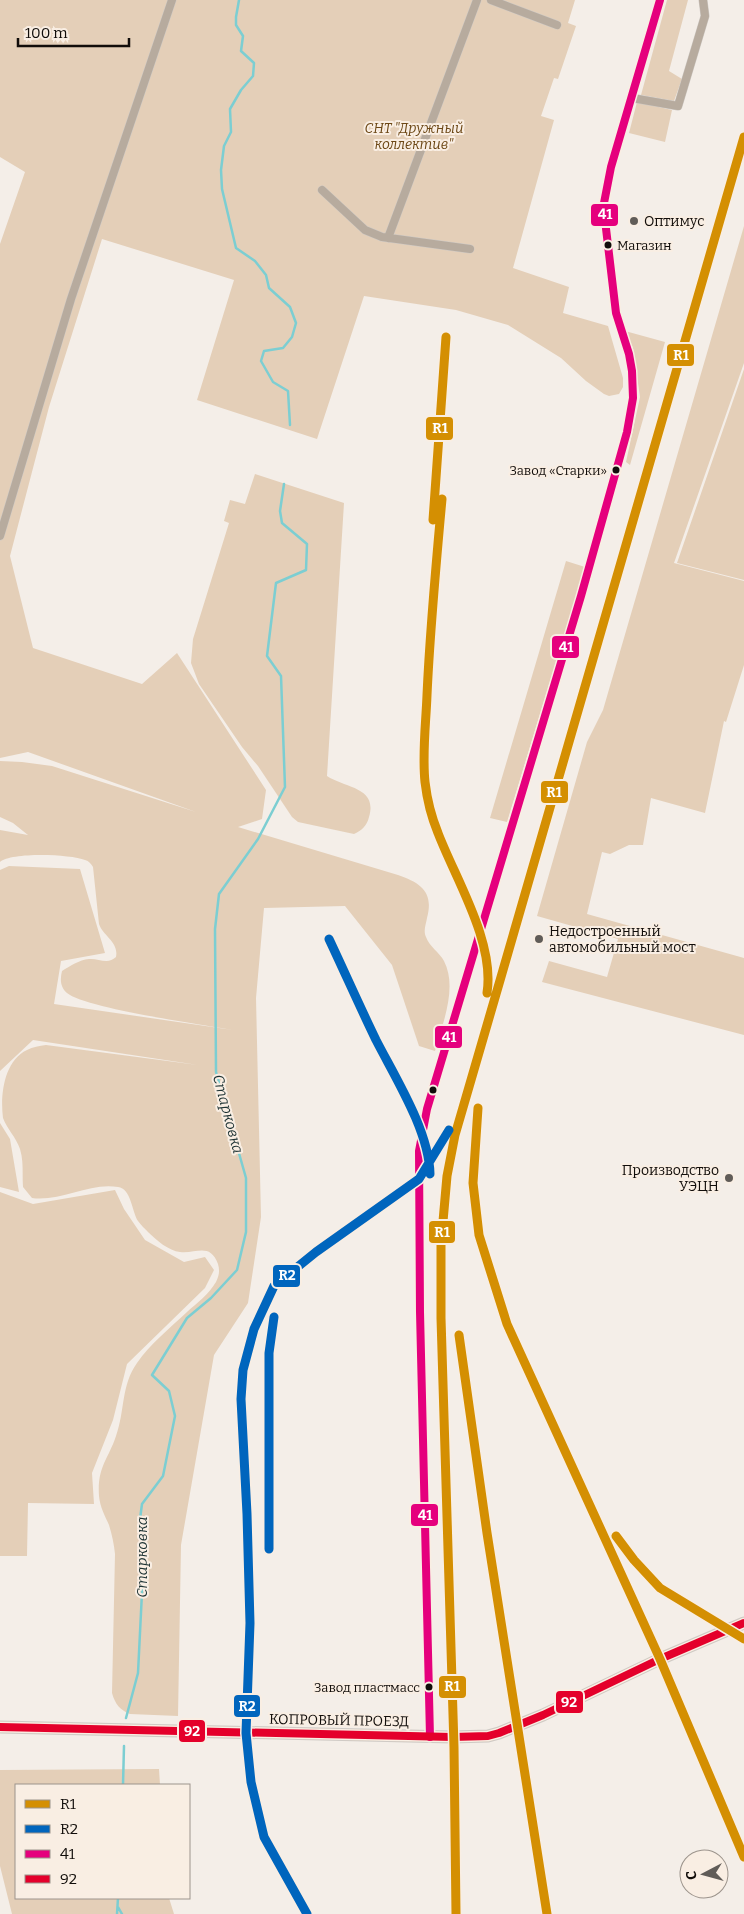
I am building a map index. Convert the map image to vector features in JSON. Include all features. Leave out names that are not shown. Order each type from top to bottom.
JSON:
[{"type":"main road","name":"КОПРОВЫЙ ПРОЕЗД","points":[[0,1727],[430,1737],[488,1736],[560,1707],[660,1659],[744,1623]]},
{"type":"street","points":[[0,536],[71,299],[172,0]]},
{"type":"street","points":[[388,238],[476,0]]},
{"type":"street","points":[[491,0],[557,25]]},
{"type":"street","points":[[430,1737],[420,1312],[419,1151],[427,1110],[581,596],[627,432],[633,398],[632,371],[616,313],[604,203],[611,167],[660,0]]},
{"type":"street","points":[[632,98],[678,106],[705,16],[703,0]]},
{"type":"street","points":[[322,190],[364,230],[388,238],[470,249]]},
{"type":"green space","name":"СНТ \"Дружный коллектив\"","points":[[0,0],[575,0],[568,23],[576,26],[558,79],[554,78],[541,116],[554,120],[513,268],[569,287],[563,313],[608,326],[623,378],[623,387],[619,394],[609,396],[586,381],[561,358],[508,325],[456,310],[364,296],[317,439],[197,400],[234,280],[102,239],[49,407],[10,556],[33,648],[142,684],[177,653],[266,790],[262,819],[238,827],[398,875],[419,885],[424,890],[429,901],[425,935],[444,961],[449,983],[445,1018],[435,1051],[419,1046],[392,965],[345,906],[264,908],[256,998],[261,1217],[248,1303],[214,1355],[181,1545],[178,1716],[130,1714],[123,1711],[113,1697],[115,1554],[109,1525],[100,1504],[99,1486],[101,1471],[119,1427],[128,1380],[132,1371],[154,1343],[210,1290],[218,1278],[218,1264],[215,1257],[207,1251],[180,1252],[159,1242],[138,1221],[126,1191],[122,1188],[97,1187],[53,1197],[32,1198],[23,1187],[21,1154],[3,1118],[2,1099],[5,1080],[13,1062],[19,1055],[34,1047],[46,1045],[198,1065],[33,1040],[0,1071],[0,870],[9,866],[80,869],[105,953],[61,961],[54,1004],[233,1030],[119,1010],[78,999],[67,993],[61,983],[62,971],[85,960],[110,961],[116,957],[113,943],[99,924],[93,867],[85,860],[54,855],[28,855],[0,862],[0,830],[28,835],[13,823],[0,817],[0,761],[52,766],[196,812],[28,752],[0,758],[0,244],[25,172],[0,157]]},
{"type":"green space","points":[[667,0],[688,0],[669,71],[682,79],[674,101],[641,95]]},
{"type":"green space","points":[[637,102],[672,110],[665,142],[629,133]]},
{"type":"green space","points":[[744,226],[744,363],[674,563],[744,581],[744,665],[726,722],[724,721],[705,813],[651,798],[643,845],[629,845],[610,854],[602,852],[587,914],[744,958],[744,1035],[542,982],[549,961],[607,977],[618,939],[537,916],[587,742],[603,710]]},
{"type":"green space","points":[[625,331],[665,342],[630,465],[626,462],[640,397],[633,348]]},
{"type":"green space","points":[[744,369],[744,580],[677,563]]},
{"type":"green space","points":[[255,474],[344,503],[327,776],[358,790],[369,800],[371,807],[367,823],[354,834],[298,822],[292,817],[199,684],[191,663],[193,639],[229,523],[224,521],[230,500],[245,504]]},
{"type":"green space","points":[[566,561],[585,567],[507,822],[490,818]]},
{"type":"green space","points":[[0,1123],[10,1139],[19,1192],[0,1187]]},
{"type":"green space","points":[[115,1190],[124,1209],[145,1240],[184,1262],[205,1257],[214,1270],[205,1288],[127,1364],[113,1420],[92,1473],[94,1504],[28,1503],[27,1556],[0,1556],[0,1192],[33,1204]]},
{"type":"green space","points":[[159,1769],[160,1784],[15,1784],[15,1899],[169,1899],[174,1914],[12,1914],[0,1866],[0,1770]]},
{"type":"waterway","name":"Старковка","points":[[239,0],[236,25],[243,36],[241,51],[254,63],[253,76],[241,90],[230,109],[231,132],[224,146],[221,170],[222,189],[236,248],[255,261],[266,275],[269,288],[290,307],[296,323],[292,337],[283,348],[264,351],[261,361],[273,382],[288,391],[290,425]]},
{"type":"waterway","name":"Старковка","points":[[126,1718],[138,1673],[143,1572],[140,1519],[142,1504],[163,1476],[175,1416],[169,1391],[152,1375],[187,1318],[211,1298],[237,1270],[246,1232],[246,1178],[216,1072],[215,929],[219,894],[258,839],[285,787],[281,676],[267,656],[276,583],[306,570],[307,544],[282,523],[280,511],[284,484]]},
{"type":"waterway","name":"Старковка","points":[[123,1784],[124,1746]]},
{"type":"waterway","name":"Старковка","points":[[117,1914],[118,1899]]},
{"type":"waterway","name":"Старковка","points":[[118,1907],[122,1914]]},
{"type":"transit line","name":"41","points":[[430,1737],[420,1312],[419,1151],[427,1109],[581,596],[627,432],[633,398],[632,371],[629,354],[616,313],[604,203],[611,167],[660,0]]},
{"type":"transit line","name":"R1","points":[[456,1914],[454,1747],[441,1318],[441,1244],[447,1176],[455,1135],[744,137]]},
{"type":"transit line","name":"R1","points":[[433,520],[446,337]]},
{"type":"transit line","name":"R1","points":[[442,499],[428,670],[424,749],[425,782],[436,827],[480,932],[488,973],[487,993]]},
{"type":"transit line","name":"R2","points":[[329,939],[376,1040],[402,1088],[418,1123],[424,1140],[430,1174]]},
{"type":"transit line","name":"R1","points":[[478,1108],[473,1183],[479,1235],[507,1324],[660,1659],[744,1857]]},
{"type":"transit line","name":"R2","points":[[307,1914],[264,1837],[251,1782],[246,1733],[250,1623],[241,1399],[243,1370],[254,1329],[274,1286],[316,1252],[419,1179],[449,1130]]},
{"type":"transit line","name":"R2","points":[[269,1549],[269,1353],[274,1317]]},
{"type":"transit line","name":"R1","points":[[459,1335],[487,1533],[547,1914]]},
{"type":"transit line","name":"R1","points":[[616,1536],[634,1560],[660,1588],[744,1639]]},
{"type":"transit line","name":"92","points":[[0,1727],[453,1737],[488,1736],[543,1715],[660,1659],[744,1623]]},
{"type":"place","name":"Оптимус","points":[[634,221]]},
{"type":"place","name":"Магазин","points":[[608,245]]},
{"type":"place","name":"Завод «Старки»","points":[[616,470]]},
{"type":"place","name":"Недостроенный автомобильный мост","points":[[539,939]]},
{"type":"place","name":"Производство УЭЦН","points":[[729,1178]]},
{"type":"place","name":"Завод пластмасс","points":[[429,1687]]}]
